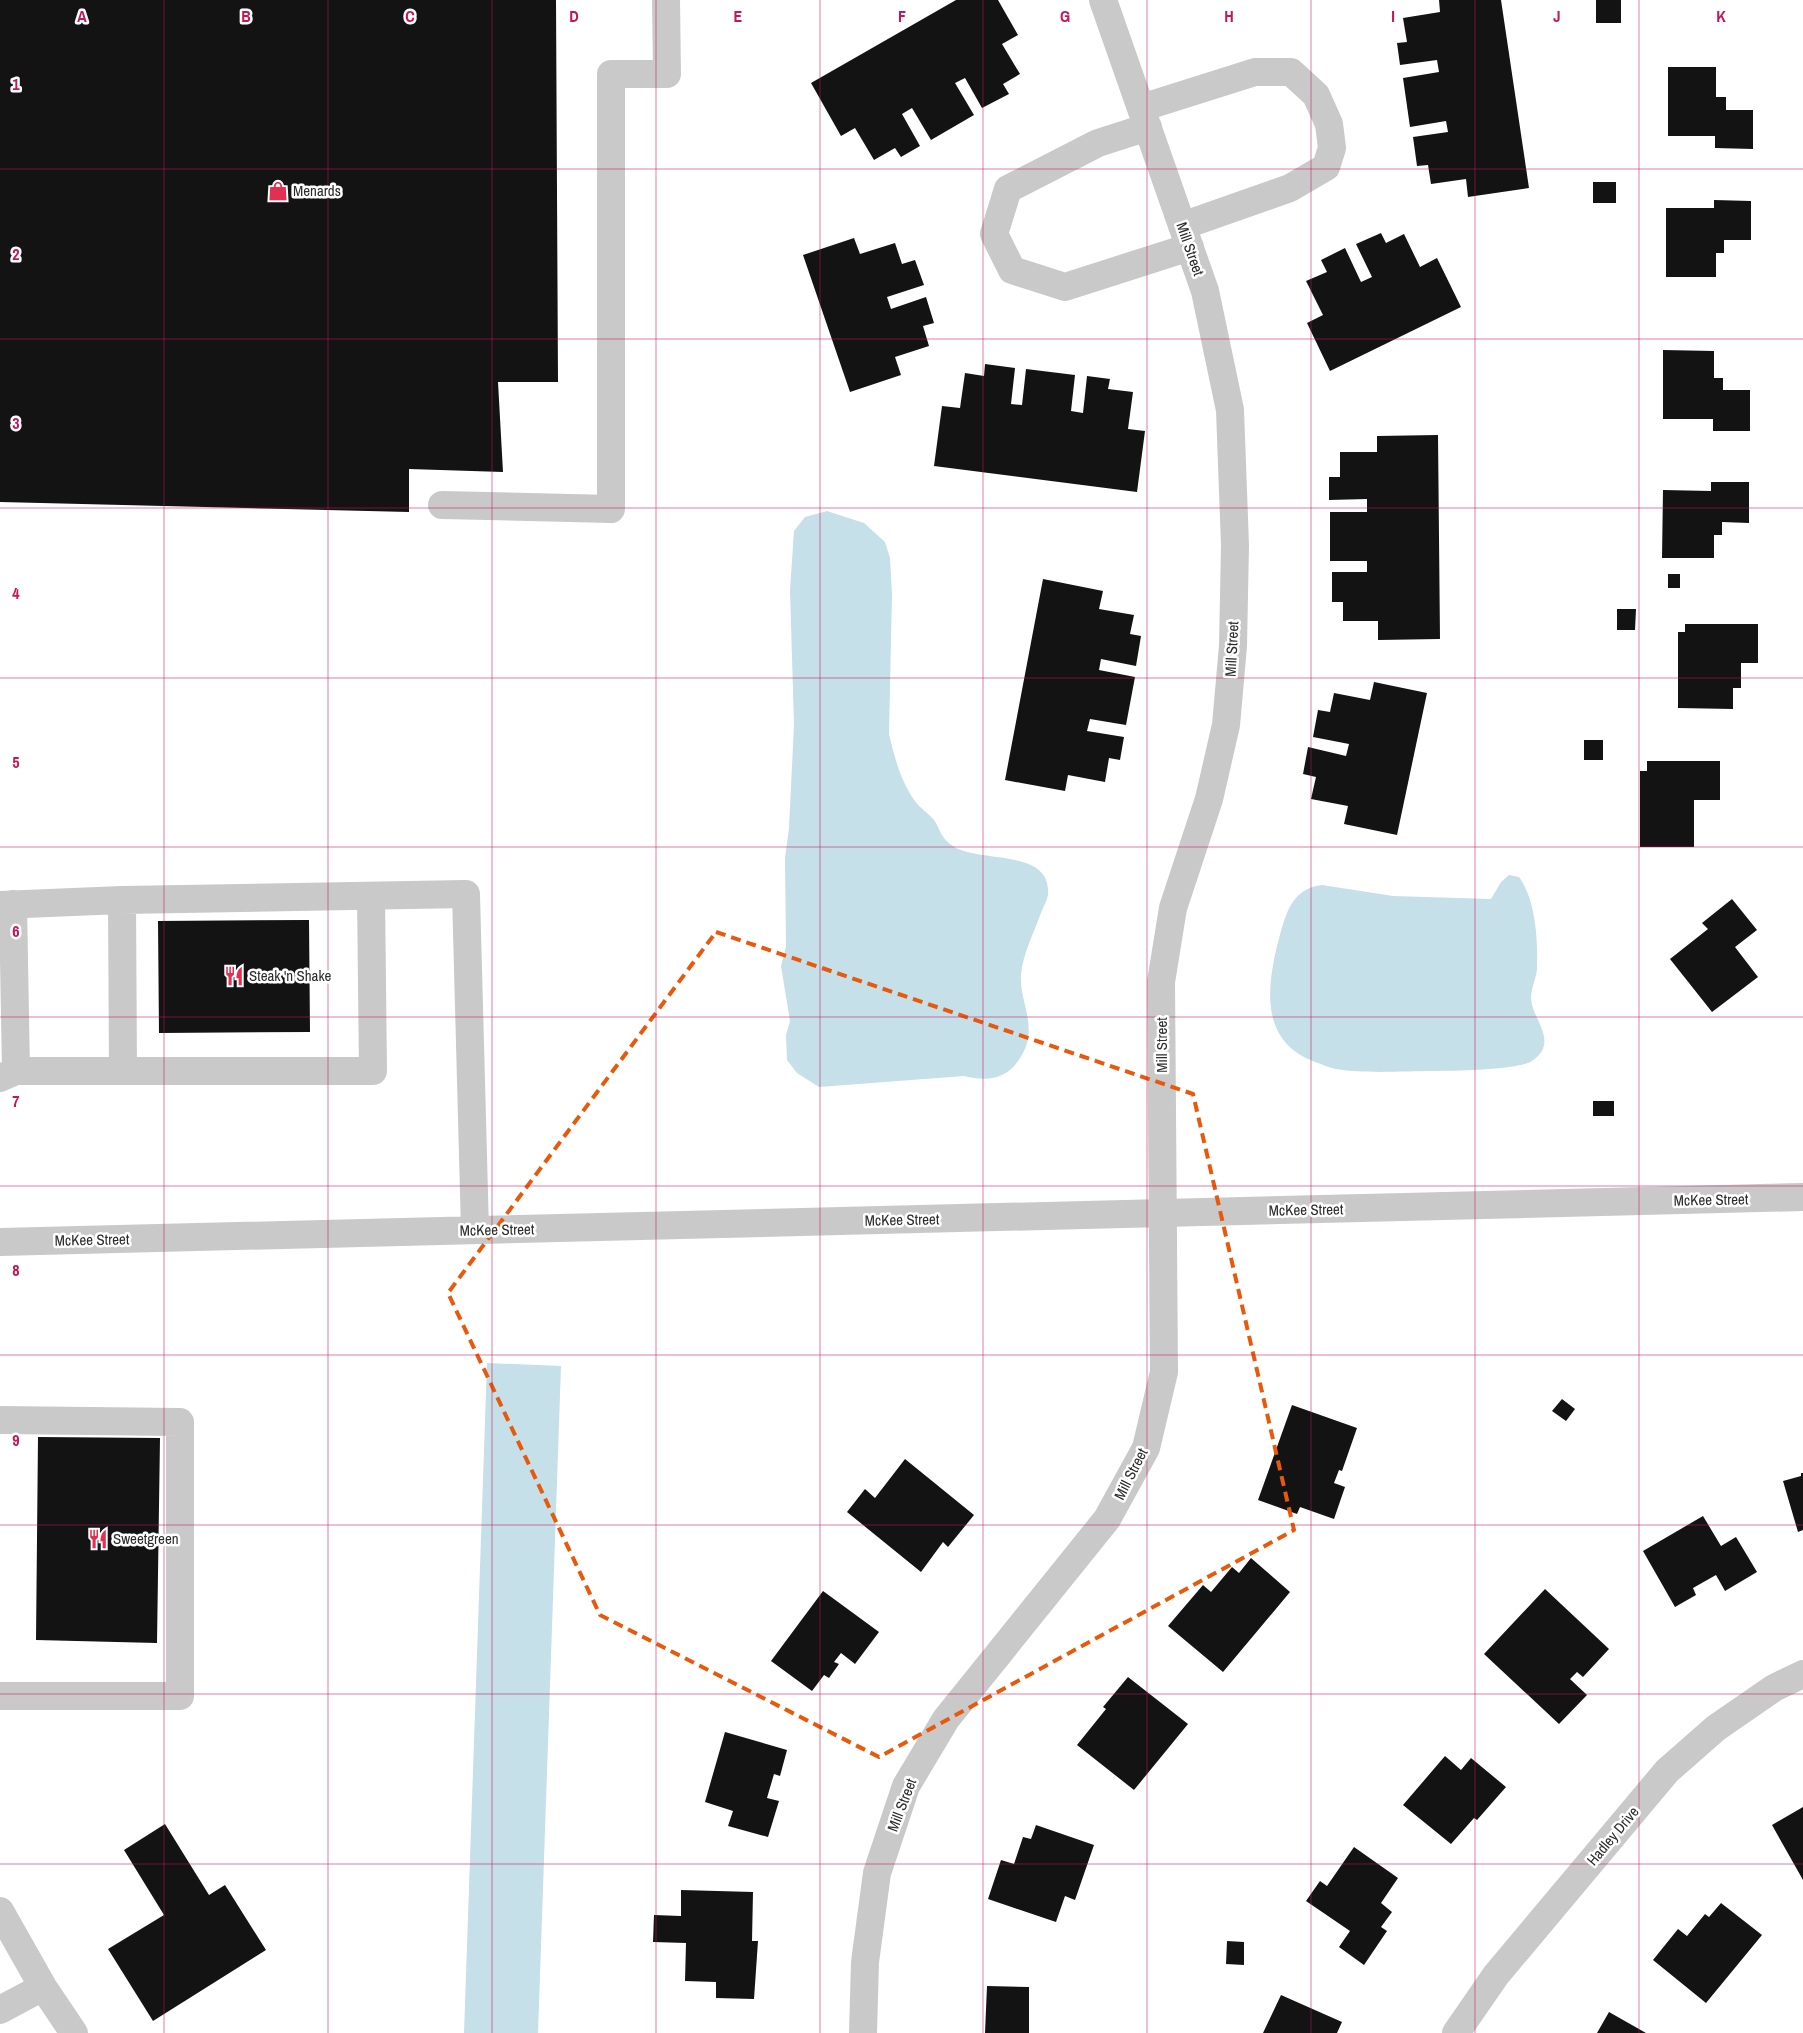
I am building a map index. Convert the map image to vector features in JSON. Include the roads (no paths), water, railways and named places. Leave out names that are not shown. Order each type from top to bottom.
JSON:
[{"type":"street","points":[[442,505],[612,509],[612,74],[667,74],[666,0]]},
{"type":"street","name":"Mill Street","points":[[863,2033],[866,1962],[877,1873],[906,1786],[946,1719],[1107,1519],[1146,1448],[1164,1372],[1165,1266],[1162,1214],[1161,982],[1173,908],[1209,798],[1226,725],[1233,646],[1235,545],[1230,410],[1205,291],[1104,0]]},
{"type":"street","points":[[1255,72],[1291,72],[1316,95],[1328,124],[1332,148],[1326,167],[1290,188],[1186,237],[1064,287],[1012,270],[994,234],[1008,189],[1145,117],[1255,72]]},
{"type":"street","points":[[371,896],[373,1070],[123,1071],[8,1075],[6,904],[122,900],[466,894],[475,1230]]},
{"type":"street","points":[[122,900],[123,1071]]},
{"type":"street","name":"McKee Street","points":[[0,1242],[1803,1197]]},
{"type":"street","points":[[0,1420],[180,1422],[180,1696],[0,1696]]},
{"type":"street","name":"Hadley Drive","points":[[1456,2033],[1496,1975],[1668,1771],[1716,1728],[1774,1688],[1803,1674]]},
{"type":"street","points":[[0,1911],[43,1987],[74,2033]]},
{"type":"street","points":[[0,2010],[43,1987]]},
{"type":"water","points":[[827,511],[864,523],[885,542],[890,558],[892,594],[889,734],[899,769],[910,794],[917,804],[934,820],[943,837],[950,844],[976,854],[1025,863],[1038,869],[1046,880],[1048,895],[1026,951],[1021,974],[1022,993],[1028,1020],[1028,1039],[1025,1049],[1014,1066],[1000,1076],[984,1079],[964,1076],[819,1087],[797,1073],[787,1060],[786,1035],[790,1021],[781,966],[786,947],[785,858],[789,828],[794,725],[790,590],[794,531],[805,517]]},
{"type":"water","points":[[1509,875],[1519,877],[1525,886],[1535,921],[1537,969],[1531,999],[1532,1007],[1542,1030],[1544,1046],[1540,1054],[1532,1061],[1514,1066],[1470,1070],[1347,1071],[1315,1062],[1298,1053],[1285,1042],[1277,1029],[1272,1014],[1270,998],[1271,981],[1277,946],[1286,915],[1290,906],[1302,892],[1322,885],[1393,896],[1491,899],[1501,882]]},
{"type":"water","points":[[487,1363],[561,1366],[538,2033],[464,2033]]},
{"type":"place","name":"Menards","points":[[278,191]]},
{"type":"place","name":"Steak 'n Shake","points":[[234,976]]},
{"type":"place","name":"Sweetgreen","points":[[98,1539]]}]
